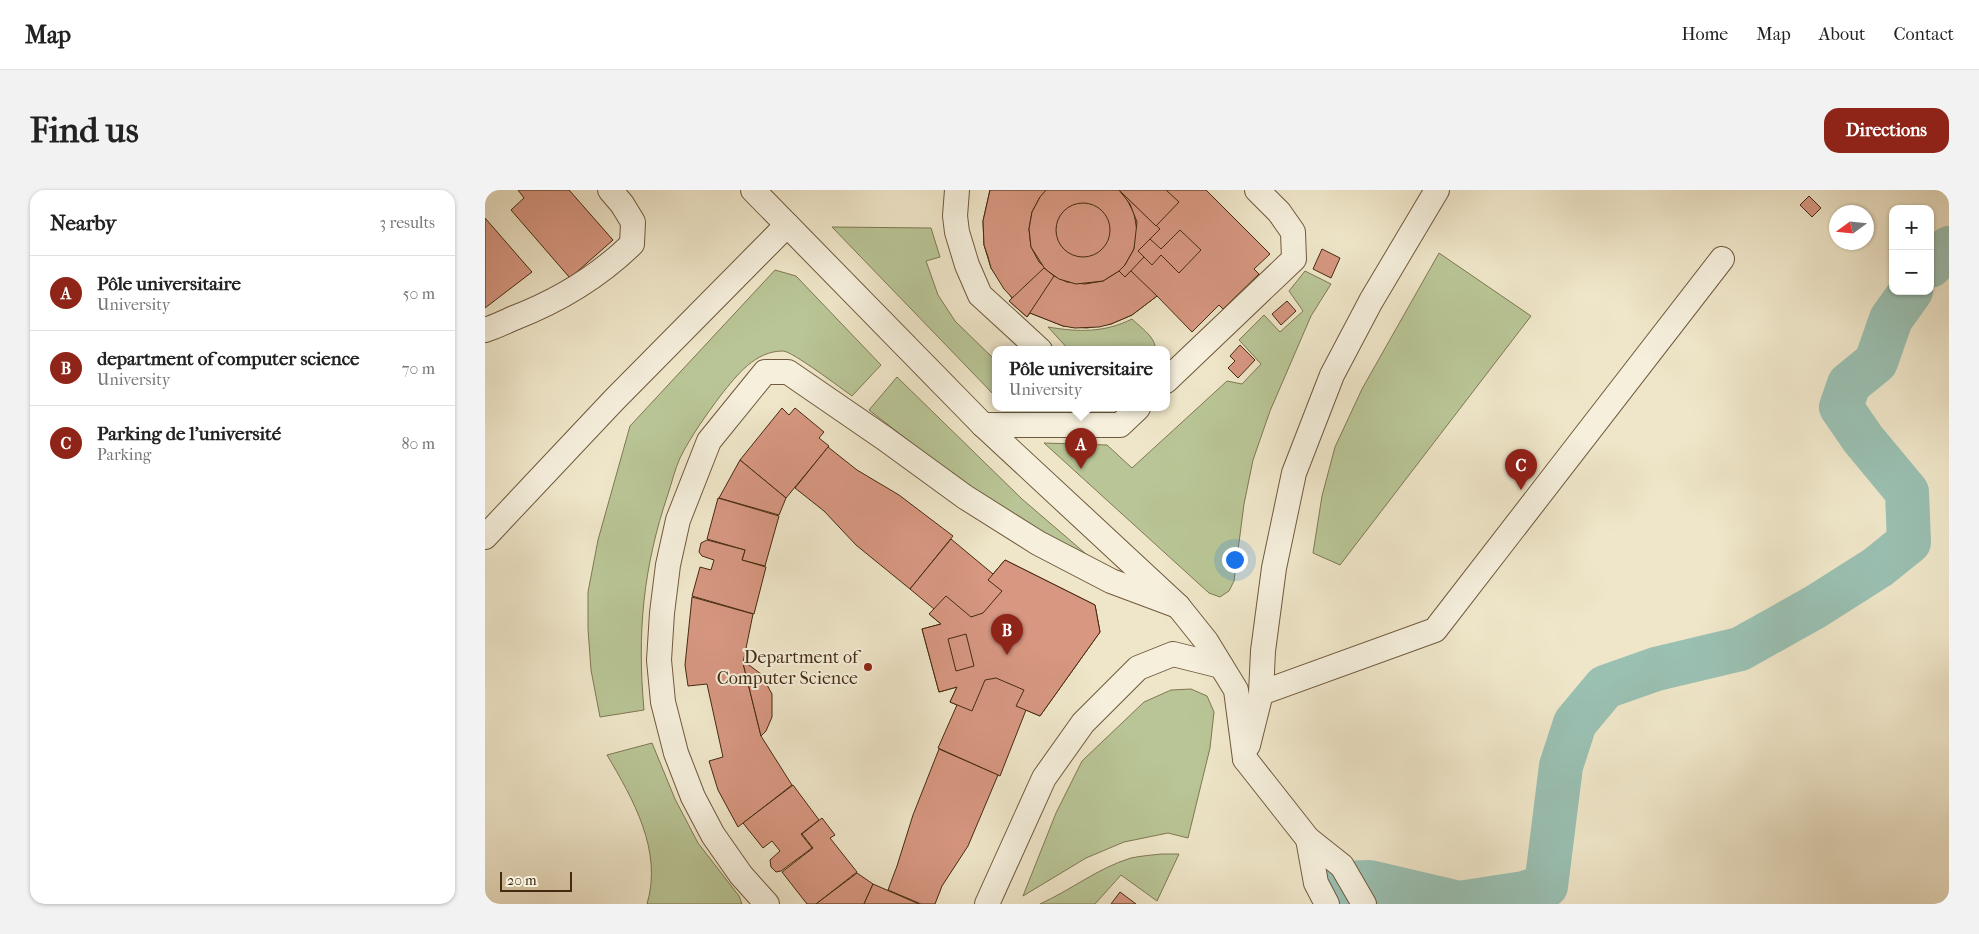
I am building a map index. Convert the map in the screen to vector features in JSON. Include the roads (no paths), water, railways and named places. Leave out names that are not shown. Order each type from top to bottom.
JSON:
[{"type":"lane","points":[[485,330],[565,295],[613,262],[632,244],[633,222],[622,204],[610,190]]},
{"type":"lane","points":[[753,190],[983,425],[1177,606],[1206,641],[1236,690],[1245,759],[1308,839],[1342,866],[1364,904]]},
{"type":"lane","points":[[957,190],[955,216],[957,232],[967,265],[980,295],[1036,346]]},
{"type":"lane","points":[[1170,377],[1294,259],[1293,232],[1279,212],[1257,190]]},
{"type":"lane","points":[[1245,759],[1261,693],[1263,651],[1274,568],[1294,473],[1332,375],[1371,301],[1437,190]]},
{"type":"lane","points":[[485,538],[614,400],[787,225]]},
{"type":"lane","points":[[1261,693],[1435,630],[1722,259]]},
{"type":"lane","points":[[767,904],[724,851],[713,835],[693,797],[677,753],[663,702],[659,660],[668,565],[681,512],[709,441],[765,372],[788,372],[965,497],[1038,543],[1111,581],[1177,606]]},
{"type":"lane","points":[[1104,411],[1120,425]]},
{"type":"lane","points":[[983,425],[1120,425],[1135,411]]},
{"type":"lane","points":[[987,904],[1044,778],[1083,723],[1138,668],[1173,654],[1221,666]]},
{"type":"lane","points":[[1308,839],[1316,884],[1327,904]]},
{"type":"waterway","points":[[1934,262],[1949,248]]},
{"type":"waterway","points":[[1333,886],[1341,883],[1369,882],[1459,903],[1524,893],[1546,886],[1561,766],[1575,723],[1605,687],[1656,669],[1740,649],[1815,607],[1878,567],[1909,542],[1907,492],[1863,439],[1841,407],[1849,384],[1876,362],[1891,319],[1908,295]]},
{"type":"place","name":"Pôle universitaire","points":[[1081,469]]},
{"type":"place","name":"Parking de l'université","points":[[1521,490]]},
{"type":"place","name":"department of computer science","points":[[1007,655]]},
{"type":"place","name":"Department of Computer Science","points":[[868,667]]}]
